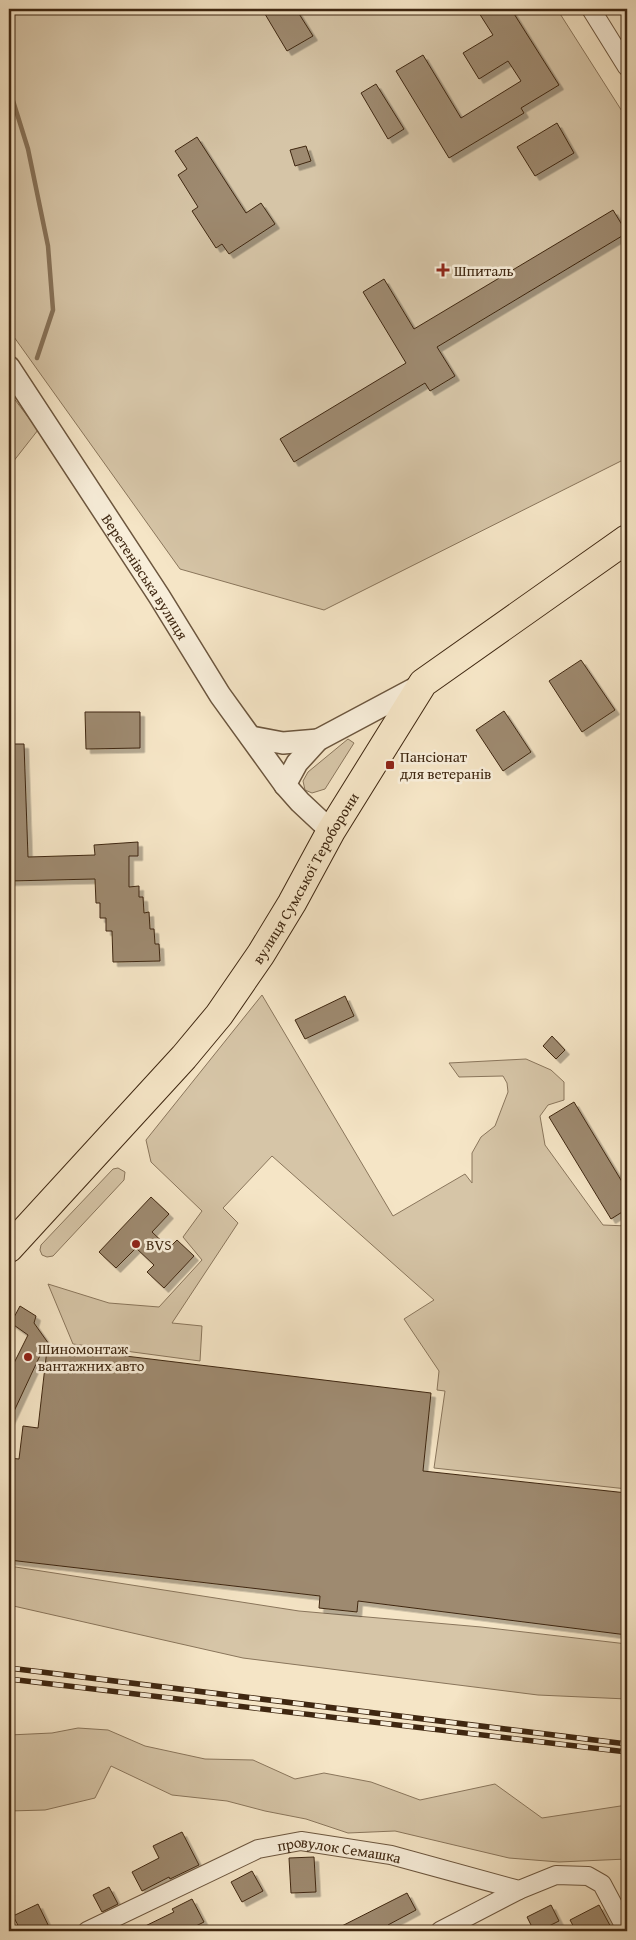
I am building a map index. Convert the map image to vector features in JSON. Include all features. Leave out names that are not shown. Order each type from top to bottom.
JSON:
[{"type":"main road","name":"вулиця Сумської Тероборони","points":[[9,1248],[184,1058],[219,1015],[292,903],[331,831],[423,683],[627,539]]},
{"type":"street","points":[[591,9],[627,67]]},
{"type":"street","name":"Веретенівська вулиця","points":[[9,367],[159,596],[220,695],[285,785],[331,831]]},
{"type":"street","points":[[285,785],[297,763],[318,740],[423,683]]},
{"type":"street","points":[[251,737],[283,744],[318,740]]},
{"type":"street","name":"провулок Семашка","points":[[87,1931],[258,1849],[301,1841],[391,1855],[520,1890]]},
{"type":"street","points":[[440,1931],[520,1890],[556,1875],[588,1876],[602,1884],[627,1931]]},
{"type":"shaded area","points":[[9,9],[557,9],[627,119],[627,458],[324,610],[180,569],[9,330]]},
{"type":"shaded area","points":[[9,392],[38,430],[9,467]]},
{"type":"shaded area","points":[[348,739],[354,743],[325,789],[312,793],[305,790],[303,781],[308,772]]},
{"type":"shaded area","points":[[262,995],[393,1216],[465,1174],[472,1183],[472,1153],[481,1137],[495,1126],[508,1092],[507,1083],[503,1076],[459,1077],[449,1063],[526,1059],[551,1070],[564,1082],[564,1100],[548,1105],[540,1116],[545,1145],[603,1225],[627,1226],[627,1489],[434,1468],[445,1391],[437,1390],[439,1371],[404,1319],[434,1300],[272,1156],[223,1208],[238,1223],[172,1323],[202,1326],[200,1361],[73,1344],[48,1284],[109,1303],[159,1307],[202,1260],[183,1237],[202,1211],[151,1162],[146,1140]]},
{"type":"shaded area","points":[[118,1168],[125,1172],[124,1180],[53,1256],[47,1257],[42,1255],[41,1245],[113,1169]]},
{"type":"shaded area","points":[[9,1566],[299,1611],[481,1627],[627,1644],[627,1699],[538,1695],[243,1658],[9,1605]]},
{"type":"shaded area","points":[[78,1728],[108,1730],[145,1746],[205,1759],[253,1760],[295,1779],[324,1773],[371,1782],[420,1800],[495,1784],[542,1818],[627,1805],[627,1859],[559,1862],[509,1858],[395,1831],[348,1833],[306,1819],[227,1801],[172,1795],[111,1766],[95,1798],[45,1810],[9,1811],[9,1735],[52,1733]]},
{"type":"building","points":[[262,9],[296,9],[313,36],[287,51]]},
{"type":"building","points":[[485,9],[511,9],[559,85],[521,108],[524,113],[449,158],[396,71],[423,55],[461,118],[521,81],[508,61],[479,79],[463,53],[493,35],[479,13]]},
{"type":"building","points":[[376,84],[404,129],[388,139],[361,93]]},
{"type":"building","points":[[557,123],[574,153],[535,176],[517,147]]},
{"type":"building","points":[[197,137],[246,213],[261,203],[275,224],[229,254],[222,244],[216,248],[192,211],[198,207],[178,175],[187,169],[175,151]]},
{"type":"building","points":[[306,146],[311,161],[295,166],[290,150]]},
{"type":"building","points":[[613,210],[627,233],[437,347],[455,376],[430,391],[425,383],[294,462],[280,439],[406,363],[363,292],[384,279],[414,329]]},
{"type":"building","points":[[581,660],[615,710],[582,732],[549,681]]},
{"type":"building","points":[[504,711],[531,752],[503,771],[476,730]]},
{"type":"building","points":[[85,712],[140,712],[140,748],[86,749]]},
{"type":"building","points":[[9,744],[24,744],[28,857],[95,855],[94,845],[138,842],[138,856],[129,856],[129,887],[139,886],[139,897],[143,897],[144,913],[149,912],[150,929],[154,929],[155,944],[159,944],[160,961],[113,962],[112,931],[106,931],[106,918],[100,918],[100,903],[96,903],[95,879],[9,881]]},
{"type":"building","points":[[345,996],[354,1016],[305,1039],[295,1020]]},
{"type":"building","points":[[552,1036],[565,1050],[556,1059],[543,1046]]},
{"type":"building","points":[[574,1102],[627,1190],[627,1209],[611,1219],[549,1117]]},
{"type":"building","name":"BVS","points":[[151,1197],[169,1214],[152,1232],[169,1248],[177,1240],[194,1256],[164,1288],[147,1272],[154,1265],[136,1248],[116,1268],[99,1252]]},
{"type":"building","points":[[20,1306],[36,1316],[34,1323],[51,1347],[431,1393],[423,1471],[627,1493],[627,1635],[358,1601],[357,1612],[319,1608],[320,1596],[9,1560],[9,1458],[19,1459],[23,1426],[38,1428],[47,1349],[44,1347],[9,1422],[9,1373],[28,1335],[11,1323]]},
{"type":"building","points":[[182,1832],[199,1865],[170,1879],[169,1877],[142,1891],[132,1872],[159,1858],[153,1846]]},
{"type":"building","points":[[314,1857],[316,1892],[291,1893],[289,1858]]},
{"type":"building","points":[[252,1871],[263,1891],[242,1902],[231,1882]]},
{"type":"building","points":[[109,1887],[118,1904],[102,1912],[93,1895]]},
{"type":"building","points":[[407,1893],[416,1910],[388,1925],[391,1931],[332,1931]]},
{"type":"building","points":[[192,1899],[204,1922],[186,1931],[135,1931],[174,1912],[172,1909]]},
{"type":"building","points":[[38,1904],[51,1931],[21,1931],[13,1916]]},
{"type":"building","points":[[551,1905],[559,1921],[539,1931],[534,1931],[527,1917]]},
{"type":"building","points":[[599,1905],[613,1931],[576,1931],[570,1920]]},
{"type":"waterway","points":[[9,88],[28,149],[48,246],[53,310],[37,358]]},
{"type":"railway","points":[[9,1668],[627,1744]]},
{"type":"railway","points":[[9,1679],[627,1752]]},
{"type":"place","name":"Шпиталь","points":[[443,270]]},
{"type":"place","name":"Пансіонат для ветеранів","points":[[390,765]]},
{"type":"place","name":"BVS","points":[[136,1244]]},
{"type":"place","name":"Шиномонтаж вантажних авто","points":[[28,1357]]}]
